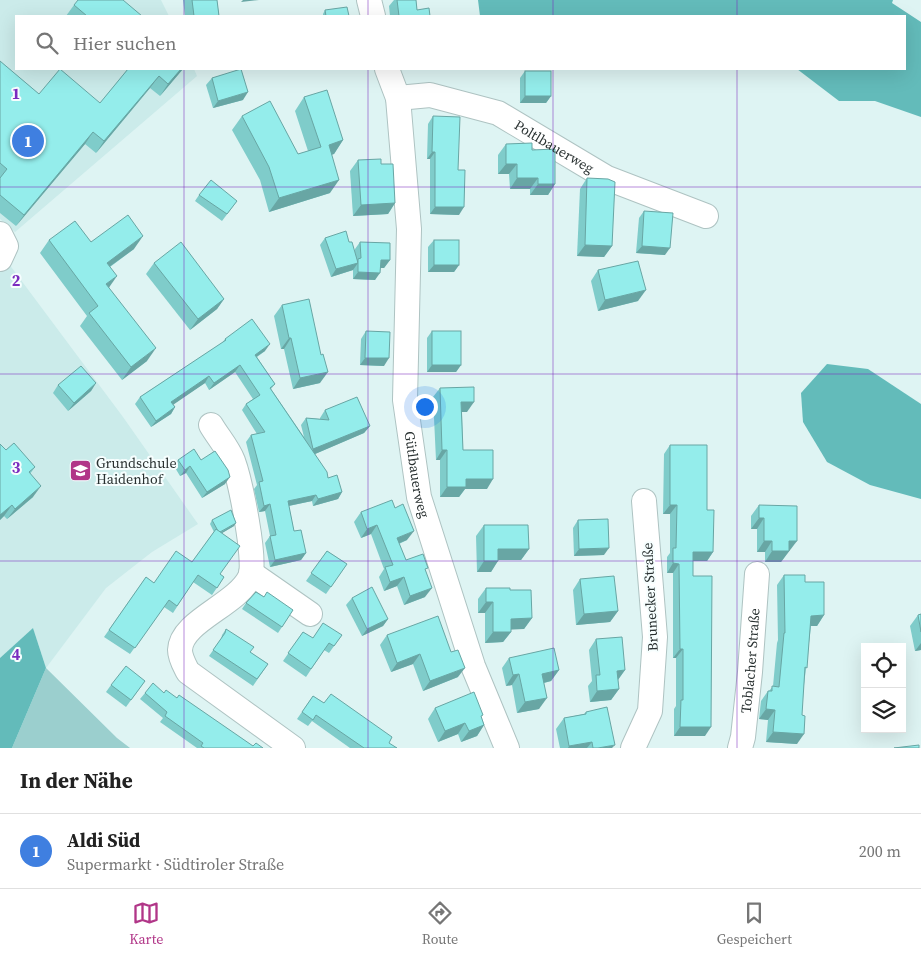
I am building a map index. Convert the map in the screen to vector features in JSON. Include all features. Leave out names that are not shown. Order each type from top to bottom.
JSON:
[{"type":"street","points":[[369,0],[373,15]]},
{"type":"street","name":"Gütlbauerweg","points":[[387,70],[398,98],[408,229],[405,400],[419,497],[473,666],[507,748]]},
{"type":"street","name":"Poltlbauerweg","points":[[398,98],[430,95],[498,113],[607,178],[706,216]]},
{"type":"street","points":[[211,425],[233,460],[253,568],[250,579],[240,591],[191,628],[183,639],[180,651],[182,661],[188,672],[293,748]]},
{"type":"street","name":"Brunecker Straße","points":[[634,748],[650,711],[655,637],[644,501]]},
{"type":"street","points":[[251,573],[310,614]]},
{"type":"street","name":"Toblacher Straße","points":[[740,748],[743,737],[750,672],[757,574]]},
{"type":"shaded area","points":[[0,0],[161,0],[168,15],[15,15],[15,70],[194,70],[197,76],[15,232],[0,219]]},
{"type":"shaded area","points":[[478,0],[893,0],[892,3],[921,22],[921,117],[875,101],[839,101],[798,70],[906,70],[906,15],[480,15]]},
{"type":"shaded area","name":"Grundschule Haidenhof","points":[[6,260],[123,417],[198,524],[152,552],[106,588],[46,668],[33,628],[0,658],[0,264]]},
{"type":"shaded area","points":[[827,364],[868,369],[921,404],[921,499],[870,485],[827,462],[803,422],[801,393]]},
{"type":"shaded area","points":[[33,628],[46,668],[12,748],[0,748],[0,658]]},
{"type":"shaded area","points":[[46,668],[117,738],[130,748],[12,748]]},
{"type":"building","points":[[78,0],[123,0],[141,15],[86,15],[74,5]]},
{"type":"building","points":[[192,0],[217,0],[219,15],[194,15]]},
{"type":"building","points":[[397,0],[416,0],[417,10],[429,8],[430,15],[399,15]]},
{"type":"building","points":[[347,7],[349,15],[326,15],[325,10]]},
{"type":"building","points":[[0,61],[39,94],[61,70],[100,103],[127,70],[180,70],[168,84],[159,76],[104,141],[93,132],[24,215],[0,195],[0,178],[7,169],[0,163]]},
{"type":"building","points":[[241,70],[248,92],[218,101],[212,78]]},
{"type":"building","points":[[525,71],[551,71],[551,96],[525,96]]},
{"type":"building","points":[[327,90],[343,140],[329,145],[339,180],[279,198],[269,167],[242,116],[270,101],[298,154],[321,147],[304,97]]},
{"type":"building","points":[[433,116],[460,117],[458,170],[465,170],[464,207],[435,207],[435,152],[432,152]]},
{"type":"building","points":[[532,143],[532,150],[555,149],[555,184],[538,184],[538,178],[517,178],[517,164],[506,164],[506,144]]},
{"type":"building","points":[[381,159],[381,164],[393,164],[395,203],[361,205],[358,160]]},
{"type":"building","points":[[587,178],[608,179],[615,182],[612,246],[585,245]]},
{"type":"building","points":[[211,180],[237,201],[227,214],[199,195]]},
{"type":"building","points":[[644,211],[673,213],[670,248],[642,246]]},
{"type":"building","points":[[128,215],[143,236],[107,263],[117,276],[106,284],[156,348],[131,367],[89,313],[98,306],[49,240],[75,221],[91,242]]},
{"type":"building","points":[[346,231],[349,242],[352,242],[358,263],[336,269],[325,238]]},
{"type":"building","points":[[434,240],[459,240],[459,265],[434,265]]},
{"type":"building","points":[[181,242],[224,299],[198,319],[154,263]]},
{"type":"building","points":[[360,242],[390,243],[390,260],[381,260],[380,273],[358,272],[358,259],[361,258]]},
{"type":"building","points":[[638,261],[646,290],[605,300],[598,270]]},
{"type":"building","points":[[309,299],[321,355],[323,354],[328,372],[300,378],[282,305]]},
{"type":"building","points":[[252,319],[270,344],[255,355],[275,384],[270,388],[327,472],[328,478],[337,475],[342,492],[318,499],[316,495],[288,501],[294,531],[301,530],[306,553],[275,560],[270,536],[276,535],[270,504],[264,506],[259,482],[263,481],[251,435],[265,432],[246,404],[260,395],[240,365],[214,383],[209,376],[171,402],[175,407],[156,421],[140,397],[226,340]]},
{"type":"building","points":[[366,331],[390,332],[389,358],[365,358]]},
{"type":"building","points":[[432,331],[461,331],[461,365],[432,365]]},
{"type":"building","points":[[81,366],[96,383],[74,403],[58,385]]},
{"type":"building","points":[[474,387],[474,402],[461,402],[463,450],[493,450],[493,479],[466,479],[466,487],[447,487],[447,450],[442,450],[440,388]]},
{"type":"building","points":[[357,397],[370,426],[313,449],[306,418],[329,420],[325,410]]},
{"type":"building","points":[[14,443],[35,467],[29,472],[41,486],[15,509],[12,505],[0,515],[0,444],[6,450]]},
{"type":"building","points":[[670,445],[707,445],[707,510],[714,510],[713,552],[693,552],[693,576],[712,576],[711,727],[680,727],[681,700],[683,700],[683,649],[680,649],[679,564],[673,563],[673,548],[676,548],[677,505],[670,505]]},
{"type":"building","points":[[194,449],[201,460],[215,451],[228,470],[230,477],[207,492],[190,466],[185,470],[178,460]]},
{"type":"building","points":[[392,500],[395,508],[403,504],[414,531],[397,538],[406,560],[423,554],[428,568],[425,569],[432,588],[410,596],[404,577],[390,582],[385,567],[393,565],[377,525],[367,529],[361,512]]},
{"type":"building","points":[[759,505],[797,506],[797,541],[789,541],[789,551],[772,551],[772,541],[764,541],[764,518],[759,518]]},
{"type":"building","points":[[231,510],[236,523],[220,532],[218,531],[212,520]]},
{"type":"building","points":[[608,519],[609,548],[579,549],[578,520]]},
{"type":"building","points":[[484,525],[528,525],[529,549],[498,549],[498,561],[484,561]]},
{"type":"building","points":[[216,529],[240,546],[220,574],[224,577],[217,588],[198,575],[177,606],[169,600],[135,648],[109,630],[146,577],[154,583],[176,551],[192,562]]},
{"type":"building","points":[[327,551],[347,564],[331,587],[311,573]]},
{"type":"building","points":[[784,575],[805,575],[805,582],[824,582],[824,615],[811,616],[802,715],[805,716],[804,734],[773,732],[775,710],[766,709],[768,691],[772,691],[772,686],[779,687],[785,633]]},
{"type":"building","points":[[614,576],[618,611],[584,614],[580,579]]},
{"type":"building","points":[[372,587],[388,619],[367,629],[352,598]]},
{"type":"building","points":[[486,588],[531,590],[532,618],[511,619],[511,632],[493,632],[493,602],[486,602]]},
{"type":"building","points":[[256,592],[264,597],[267,592],[293,610],[282,627],[246,603]]},
{"type":"building","points":[[921,614],[921,632],[918,615]]},
{"type":"building","points":[[438,616],[451,652],[458,650],[465,668],[430,681],[420,654],[397,663],[387,635]]},
{"type":"building","points":[[323,623],[342,635],[334,646],[329,643],[311,669],[288,653],[303,632],[313,638]]},
{"type":"building","points":[[226,629],[254,647],[250,652],[268,664],[257,679],[213,650]]},
{"type":"building","points":[[622,637],[625,670],[617,671],[619,689],[597,691],[596,675],[600,675],[596,639]]},
{"type":"building","points":[[554,648],[559,670],[542,674],[547,698],[525,702],[519,674],[513,675],[509,658]]},
{"type":"building","points":[[126,666],[145,681],[131,700],[111,685]]},
{"type":"building","points":[[153,683],[164,693],[166,690],[177,698],[179,695],[253,746],[256,743],[263,748],[204,748],[201,746],[203,743],[165,716],[167,712],[145,693]]},
{"type":"building","points":[[474,692],[483,715],[481,716],[484,725],[469,731],[465,723],[445,731],[435,708]]},
{"type":"building","points":[[331,694],[392,737],[389,743],[397,748],[364,748],[316,715],[313,720],[302,712],[313,696],[324,703]]},
{"type":"building","points":[[607,707],[615,745],[593,748],[592,742],[569,746],[564,718],[586,714],[586,712]]},
{"type":"building","points":[[919,745],[919,748],[894,748]]},
{"type":"place","name":"Aldi Süd","points":[[28,141]]},
{"type":"place","name":"Grundschule Haidenhof","points":[[80,471]]}]
